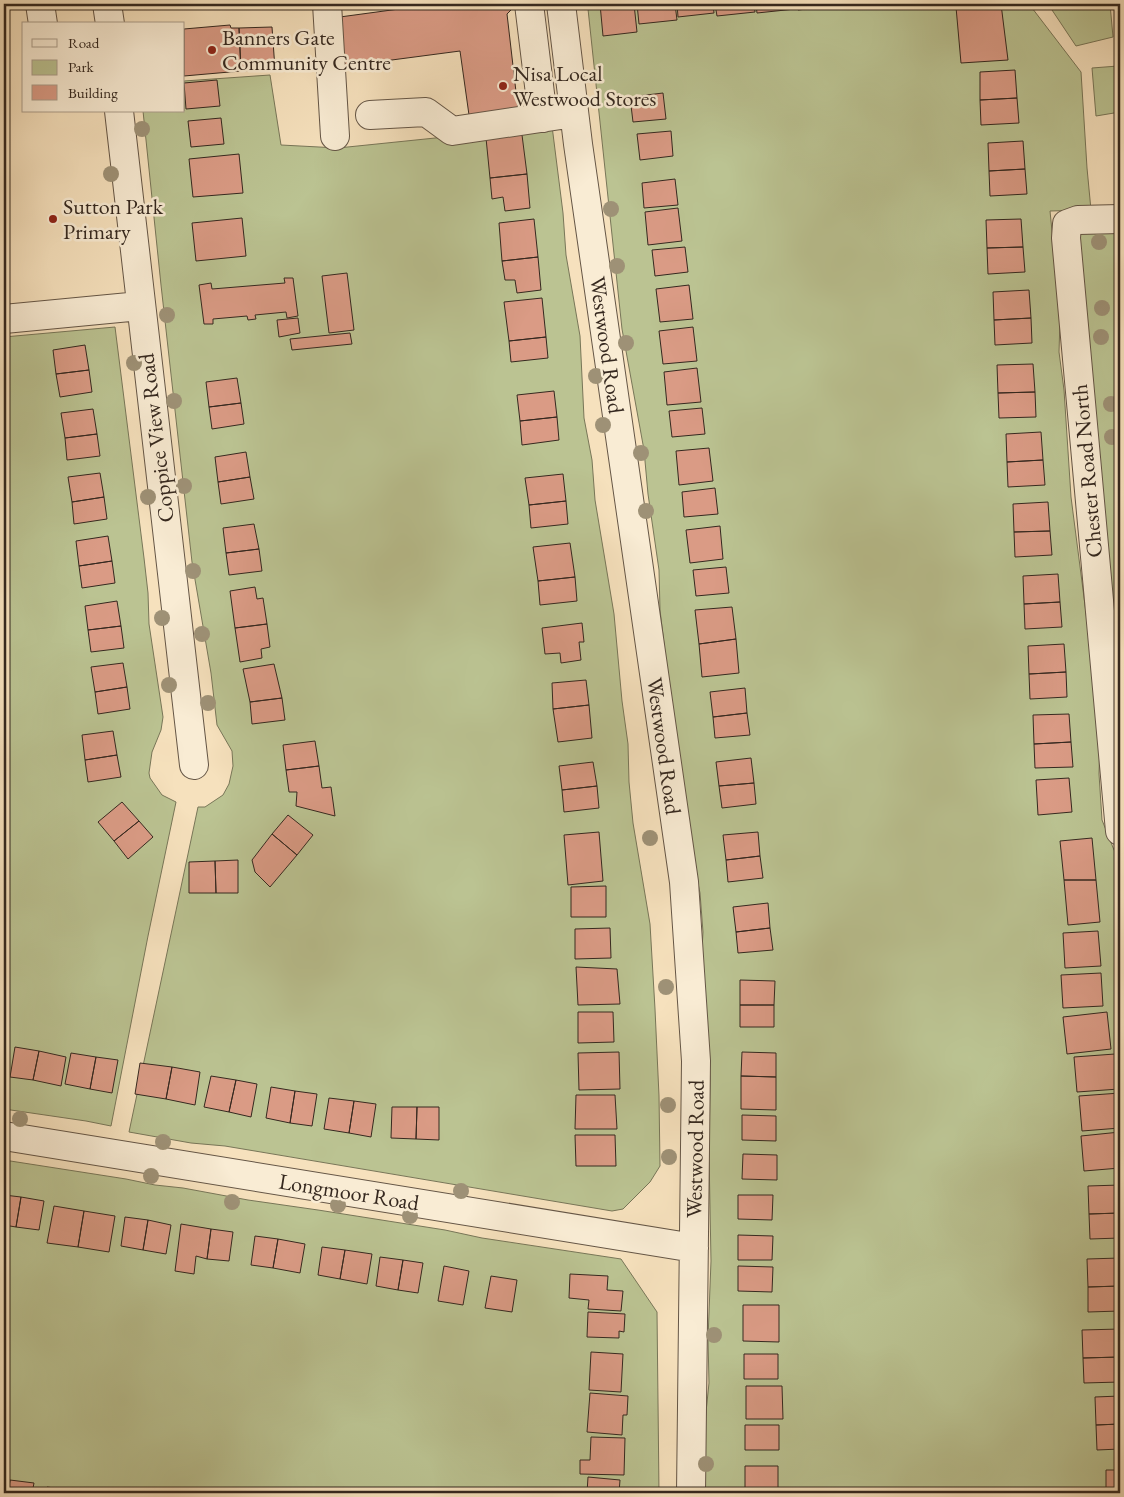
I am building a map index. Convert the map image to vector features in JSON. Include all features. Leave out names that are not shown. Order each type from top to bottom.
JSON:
[{"type":"street","points":[[40,4],[43,22]]},
{"type":"street","points":[[107,4],[110,22]]},
{"type":"street","points":[[326,4],[335,136]]},
{"type":"street","points":[[529,4],[543,118]]},
{"type":"street","name":"Westwood Road","points":[[561,4],[574,113],[684,882],[696,1060],[691,1493]]},
{"type":"street","name":"Coppice View Road","points":[[119,112],[194,765]]},
{"type":"street","points":[[370,115],[426,112],[452,131],[574,113]]},
{"type":"street","name":"Chester Road North","points":[[1120,219],[1078,220],[1067,224],[1066,238],[1120,831]]},
{"type":"street","points":[[4,319],[140,306]]},
{"type":"street","name":"Longmoor Road","points":[[4,1136],[694,1248]]},
{"type":"green space","points":[[593,4],[1029,4],[1081,72],[1091,210],[1050,211],[1060,319],[1059,352],[1064,390],[1071,497],[1100,740],[1099,774],[1102,820],[1114,850],[1120,858],[1120,1493],[703,1493],[705,1422],[709,1383],[708,1339],[711,1261],[710,1078],[701,968],[703,932],[700,893],[692,855],[666,682],[659,570],[644,450],[622,329],[588,9]]},
{"type":"green space","points":[[1048,4],[1110,4],[1113,37],[1076,46]]},
{"type":"green space","points":[[1118,66],[1120,112],[1096,116],[1092,68]]},
{"type":"green space","points":[[270,75],[281,145],[338,148],[552,126],[563,213],[566,255],[580,336],[584,418],[592,460],[595,500],[614,614],[628,744],[633,823],[650,924],[659,1096],[660,1166],[650,1182],[623,1209],[612,1211],[225,1146],[191,1143],[129,1132],[198,807],[205,807],[223,795],[229,784],[233,766],[232,751],[217,725],[211,673],[192,562],[143,112],[185,112],[185,81]]},
{"type":"green space","points":[[1116,230],[1120,247],[1120,719],[1077,245],[1081,233]]},
{"type":"green space","points":[[115,327],[144,558],[149,624],[163,717],[161,730],[152,752],[149,773],[150,778],[162,795],[176,802],[111,1126],[4,1109],[4,337]]},
{"type":"green space","points":[[4,1160],[621,1259],[657,1312],[659,1493],[4,1493]]},
{"type":"building","points":[[436,4],[509,4],[514,7],[507,14],[518,109],[469,115],[460,51],[331,68],[325,19]]},
{"type":"building","points":[[600,4],[634,4],[637,32],[603,36]]},
{"type":"building","points":[[637,4],[675,4],[677,20],[639,24]]},
{"type":"building","points":[[677,4],[713,4],[714,13],[678,17]]},
{"type":"building","points":[[715,4],[754,4],[755,12],[717,16]]},
{"type":"building","points":[[756,4],[794,4],[795,9],[757,13]]},
{"type":"building","points":[[797,4],[843,4],[843,5],[798,10]]},
{"type":"building","points":[[977,4],[1001,4],[1008,60],[961,63],[956,7]]},
{"type":"building","name":"Banners Gate Community Centre","points":[[230,25],[231,28],[239,28],[241,71],[185,76],[185,29]]},
{"type":"building","points":[[272,27],[275,69],[241,71],[239,28]]},
{"type":"building","points":[[1015,70],[1017,98],[980,100],[980,72]]},
{"type":"building","points":[[217,80],[220,106],[186,109],[185,83]]},
{"type":"building","points":[[663,93],[666,119],[633,122],[630,97]]},
{"type":"building","points":[[1017,98],[1019,123],[981,125],[980,100]]},
{"type":"building","points":[[221,118],[224,144],[191,147],[188,121]]},
{"type":"building","points":[[671,131],[673,156],[640,160],[637,134]]},
{"type":"building","points":[[522,135],[527,174],[490,178],[486,138]]},
{"type":"building","points":[[1023,141],[1025,169],[989,171],[988,143]]},
{"type":"building","points":[[239,154],[243,193],[193,197],[189,159]]},
{"type":"building","points":[[1025,169],[1027,194],[990,196],[989,171]]},
{"type":"building","points":[[527,174],[530,208],[505,211],[503,197],[492,199],[490,178]]},
{"type":"building","points":[[675,179],[678,205],[644,208],[642,183]]},
{"type":"building","points":[[678,208],[682,241],[648,245],[645,212]]},
{"type":"building","points":[[242,218],[246,256],[196,261],[192,223]]},
{"type":"building","points":[[534,219],[538,257],[502,261],[499,223]]},
{"type":"building","points":[[1021,219],[1023,247],[987,248],[986,220]]},
{"type":"building","points":[[685,247],[688,272],[655,276],[652,250]]},
{"type":"building","points":[[1023,247],[1025,272],[988,274],[987,248]]},
{"type":"building","points":[[538,257],[541,290],[517,293],[515,280],[505,280],[502,261]]},
{"type":"building","points":[[347,273],[354,330],[329,333],[322,276]]},
{"type":"building","points":[[284,278],[293,278],[298,316],[287,318],[286,312],[255,315],[256,319],[248,320],[247,316],[213,319],[213,324],[204,324],[199,285],[211,283],[212,289],[285,283]]},
{"type":"building","points":[[689,285],[693,319],[660,322],[656,289]]},
{"type":"building","points":[[1029,290],[1031,318],[994,320],[993,292]]},
{"type":"building","points":[[542,298],[546,337],[509,341],[504,302]]},
{"type":"building","points":[[298,318],[300,333],[279,337],[277,320]]},
{"type":"building","points":[[1031,318],[1032,343],[995,345],[994,320]]},
{"type":"building","points":[[693,327],[697,361],[663,364],[659,331]]},
{"type":"building","points":[[350,333],[352,344],[292,350],[290,339]]},
{"type":"building","points":[[546,337],[548,358],[511,362],[509,341]]},
{"type":"building","points":[[85,345],[89,370],[56,374],[53,350]]},
{"type":"building","points":[[1033,364],[1035,392],[998,393],[997,365]]},
{"type":"building","points":[[697,368],[701,402],[667,405],[664,372]]},
{"type":"building","points":[[89,370],[92,392],[60,397],[56,374]]},
{"type":"building","points":[[237,378],[241,403],[209,407],[206,382]]},
{"type":"building","points":[[554,391],[557,417],[520,421],[517,395]]},
{"type":"building","points":[[1035,392],[1036,417],[999,418],[998,393]]},
{"type":"building","points":[[241,403],[244,424],[212,429],[209,407]]},
{"type":"building","points":[[702,408],[705,434],[672,437],[669,411]]},
{"type":"building","points":[[93,409],[97,434],[65,438],[61,413]]},
{"type":"building","points":[[557,417],[559,440],[522,445],[520,421]]},
{"type":"building","points":[[1041,432],[1043,460],[1007,462],[1006,434]]},
{"type":"building","points":[[97,434],[100,456],[67,460],[65,438]]},
{"type":"building","points":[[709,448],[713,481],[679,485],[676,451]]},
{"type":"building","points":[[246,452],[250,477],[218,482],[215,457]]},
{"type":"building","points":[[1043,460],[1045,485],[1008,487],[1007,462]]},
{"type":"building","points":[[100,473],[104,497],[72,502],[68,477]]},
{"type":"building","points":[[563,474],[566,501],[529,505],[525,478]]},
{"type":"building","points":[[250,477],[254,499],[221,504],[218,482]]},
{"type":"building","points":[[715,488],[718,514],[684,517],[682,492]]},
{"type":"building","points":[[104,497],[107,519],[74,524],[72,502]]},
{"type":"building","points":[[566,501],[568,524],[531,528],[529,505]]},
{"type":"building","points":[[1048,502],[1050,531],[1014,532],[1013,504]]},
{"type":"building","points":[[254,524],[259,549],[226,553],[223,528]]},
{"type":"building","points":[[720,526],[723,559],[690,563],[686,530]]},
{"type":"building","points":[[1050,531],[1052,555],[1015,557],[1014,532]]},
{"type":"building","points":[[108,536],[112,561],[79,566],[76,541]]},
{"type":"building","points":[[570,543],[575,577],[538,581],[533,547]]},
{"type":"building","points":[[259,549],[262,571],[229,575],[226,553]]},
{"type":"building","points":[[112,561],[115,583],[82,588],[79,566]]},
{"type":"building","points":[[726,567],[729,593],[696,596],[693,570]]},
{"type":"building","points":[[1058,574],[1060,602],[1024,604],[1023,576]]},
{"type":"building","points":[[575,577],[577,601],[540,605],[538,581]]},
{"type":"building","points":[[255,587],[257,599],[263,598],[267,624],[235,628],[230,591]]},
{"type":"building","points":[[117,601],[121,626],[88,630],[85,606]]},
{"type":"building","points":[[1060,602],[1062,627],[1025,629],[1024,604]]},
{"type":"building","points":[[732,607],[736,639],[699,644],[695,610]]},
{"type":"building","points":[[582,623],[584,642],[579,642],[581,660],[561,663],[560,653],[545,654],[542,628]]},
{"type":"building","points":[[267,624],[270,647],[261,649],[262,658],[240,662],[235,628]]},
{"type":"building","points":[[121,626],[124,648],[91,652],[88,630]]},
{"type":"building","points":[[736,639],[739,673],[702,677],[699,644]]},
{"type":"building","points":[[1064,644],[1066,672],[1029,674],[1028,646]]},
{"type":"building","points":[[123,663],[127,687],[95,692],[91,667]]},
{"type":"building","points":[[274,664],[282,698],[250,702],[243,669]]},
{"type":"building","points":[[1066,672],[1067,697],[1030,699],[1029,674]]},
{"type":"building","points":[[586,680],[589,705],[553,709],[552,683]]},
{"type":"building","points":[[127,687],[130,709],[98,714],[95,692]]},
{"type":"building","points":[[745,688],[747,713],[713,717],[710,692]]},
{"type":"building","points":[[282,698],[285,720],[252,724],[250,702]]},
{"type":"building","points":[[589,705],[592,738],[558,742],[553,709]]},
{"type":"building","points":[[747,713],[750,735],[715,738],[713,717]]},
{"type":"building","points":[[1069,714],[1071,742],[1034,744],[1033,715]]},
{"type":"building","points":[[113,731],[117,755],[85,760],[82,735]]},
{"type":"building","points":[[315,741],[319,766],[286,770],[283,745]]},
{"type":"building","points":[[1071,742],[1073,767],[1035,768],[1034,744]]},
{"type":"building","points":[[117,755],[121,777],[88,782],[85,760]]},
{"type":"building","points":[[751,758],[754,783],[719,786],[716,762]]},
{"type":"building","points":[[593,762],[597,786],[562,790],[559,766]]},
{"type":"building","points":[[319,766],[322,788],[331,787],[335,816],[296,806],[297,792],[289,792],[286,770]]},
{"type":"building","points":[[1069,778],[1072,812],[1038,815],[1036,780]]},
{"type":"building","points":[[754,783],[756,804],[722,808],[719,786]]},
{"type":"building","points":[[597,786],[599,808],[564,812],[562,790]]},
{"type":"building","points":[[122,802],[139,821],[114,841],[98,822]]},
{"type":"building","points":[[288,815],[313,835],[297,855],[272,834]]},
{"type":"building","points":[[139,821],[153,837],[128,859],[114,841]]},
{"type":"building","points":[[599,832],[603,881],[568,885],[564,835]]},
{"type":"building","points":[[758,832],[760,856],[726,860],[723,835]]},
{"type":"building","points":[[272,834],[297,855],[270,887],[255,872],[252,860]]},
{"type":"building","points":[[1092,838],[1096,880],[1064,880],[1060,841]]},
{"type":"building","points":[[760,856],[763,878],[728,882],[726,860]]},
{"type":"building","points":[[238,860],[238,893],[216,893],[215,861]]},
{"type":"building","points":[[215,861],[216,893],[189,893],[189,862]]},
{"type":"building","points":[[1064,880],[1096,880],[1100,922],[1068,925]]},
{"type":"building","points":[[606,886],[606,917],[571,917],[571,887]]},
{"type":"building","points":[[768,903],[770,928],[736,932],[733,907]]},
{"type":"building","points":[[610,928],[611,958],[575,959],[575,929]]},
{"type":"building","points":[[770,928],[773,950],[738,953],[736,932]]},
{"type":"building","points":[[1098,931],[1101,966],[1065,968],[1063,933]]},
{"type":"building","points":[[576,967],[617,969],[620,1004],[578,1005]]},
{"type":"building","points":[[1101,973],[1103,1006],[1063,1008],[1061,975]]},
{"type":"building","points":[[740,980],[775,981],[774,1005],[740,1005]]},
{"type":"building","points":[[740,1005],[774,1005],[774,1027],[740,1027]]},
{"type":"building","points":[[578,1012],[613,1012],[614,1042],[578,1043]]},
{"type":"building","points":[[1107,1012],[1111,1049],[1067,1054],[1063,1017]]},
{"type":"building","points":[[15,1047],[39,1051],[33,1080],[10,1077]]},
{"type":"building","points":[[39,1051],[66,1057],[61,1086],[33,1080]]},
{"type":"building","points":[[619,1052],[620,1089],[579,1090],[578,1053]]},
{"type":"building","points":[[742,1052],[776,1053],[776,1077],[741,1076]]},
{"type":"building","points":[[71,1053],[96,1057],[90,1089],[65,1084]]},
{"type":"building","points":[[1115,1054],[1119,1089],[1077,1092],[1074,1057]]},
{"type":"building","points":[[96,1057],[118,1060],[112,1093],[90,1089]]},
{"type":"building","points":[[140,1063],[172,1067],[166,1099],[135,1094]]},
{"type":"building","points":[[172,1067],[200,1072],[195,1105],[166,1099]]},
{"type":"building","points":[[211,1076],[236,1080],[229,1112],[204,1107]]},
{"type":"building","points":[[741,1076],[776,1077],[776,1110],[741,1109]]},
{"type":"building","points":[[236,1080],[257,1084],[251,1117],[229,1112]]},
{"type":"building","points":[[271,1087],[295,1091],[290,1123],[266,1118]]},
{"type":"building","points":[[295,1091],[317,1094],[312,1126],[290,1123]]},
{"type":"building","points":[[1120,1093],[1120,1128],[1082,1131],[1079,1096]]},
{"type":"building","points":[[576,1095],[615,1095],[617,1129],[575,1129]]},
{"type":"building","points":[[329,1098],[354,1101],[349,1133],[324,1129]]},
{"type":"building","points":[[354,1101],[376,1104],[371,1137],[349,1133]]},
{"type":"building","points":[[392,1107],[417,1107],[416,1139],[391,1138]]},
{"type":"building","points":[[417,1107],[439,1107],[439,1140],[416,1139]]},
{"type":"building","points":[[742,1115],[776,1116],[776,1141],[742,1140]]},
{"type":"building","points":[[1120,1132],[1120,1168],[1084,1171],[1081,1136]]},
{"type":"building","points":[[575,1135],[615,1135],[616,1166],[576,1166]]},
{"type":"building","points":[[743,1154],[777,1155],[777,1180],[742,1179]]},
{"type":"building","points":[[1120,1185],[1120,1213],[1089,1214],[1088,1186]]},
{"type":"building","points":[[4,1195],[21,1197],[16,1227],[4,1225]]},
{"type":"building","points":[[738,1195],[773,1195],[772,1220],[738,1219]]},
{"type":"building","points":[[21,1197],[44,1201],[39,1230],[16,1227]]},
{"type":"building","points":[[54,1206],[84,1211],[78,1247],[47,1243]]},
{"type":"building","points":[[84,1211],[115,1216],[109,1252],[78,1247]]},
{"type":"building","points":[[1120,1213],[1120,1238],[1090,1239],[1089,1214]]},
{"type":"building","points":[[125,1217],[148,1220],[143,1250],[121,1246]]},
{"type":"building","points":[[148,1220],[171,1225],[166,1254],[143,1250]]},
{"type":"building","points":[[181,1224],[211,1229],[207,1259],[196,1256],[194,1274],[175,1271]]},
{"type":"building","points":[[211,1229],[233,1232],[229,1261],[207,1259]]},
{"type":"building","points":[[738,1235],[773,1236],[772,1260],[738,1260]]},
{"type":"building","points":[[255,1236],[278,1239],[273,1268],[251,1265]]},
{"type":"building","points":[[278,1239],[305,1244],[300,1273],[273,1268]]},
{"type":"building","points":[[322,1247],[345,1250],[340,1279],[318,1275]]},
{"type":"building","points":[[345,1250],[372,1254],[367,1284],[340,1279]]},
{"type":"building","points":[[380,1257],[403,1260],[398,1290],[376,1286]]},
{"type":"building","points":[[1120,1258],[1120,1286],[1088,1287],[1087,1259]]},
{"type":"building","points":[[403,1260],[423,1263],[418,1293],[398,1290]]},
{"type":"building","points":[[444,1266],[469,1271],[463,1305],[438,1301]]},
{"type":"building","points":[[738,1266],[773,1267],[772,1292],[738,1291]]},
{"type":"building","points":[[570,1274],[608,1276],[607,1290],[623,1291],[621,1311],[588,1309],[589,1300],[569,1298]]},
{"type":"building","points":[[491,1276],[517,1280],[512,1312],[485,1308]]},
{"type":"building","points":[[1120,1286],[1120,1311],[1088,1312],[1088,1287]]},
{"type":"building","points":[[743,1305],[779,1305],[779,1342],[743,1341]]},
{"type":"building","points":[[588,1312],[625,1314],[624,1332],[619,1331],[619,1338],[587,1337]]},
{"type":"building","points":[[1120,1329],[1120,1357],[1083,1358],[1082,1330]]},
{"type":"building","points":[[591,1352],[623,1354],[621,1392],[589,1390]]},
{"type":"building","points":[[744,1354],[778,1354],[778,1379],[744,1379]]},
{"type":"building","points":[[1120,1357],[1120,1382],[1084,1383],[1083,1358]]},
{"type":"building","points":[[746,1386],[782,1386],[783,1419],[746,1419]]},
{"type":"building","points":[[590,1393],[628,1396],[627,1415],[623,1415],[622,1435],[587,1432]]},
{"type":"building","points":[[1120,1396],[1120,1424],[1096,1425],[1095,1397]]},
{"type":"building","points":[[1120,1424],[1120,1449],[1097,1450],[1096,1425]]},
{"type":"building","points":[[745,1425],[779,1425],[779,1450],[745,1450]]},
{"type":"building","points":[[591,1437],[625,1438],[624,1475],[580,1474],[580,1460],[590,1460]]},
{"type":"building","points":[[745,1466],[778,1466],[778,1493],[745,1493]]},
{"type":"building","points":[[1106,1470],[1120,1470],[1120,1493],[1106,1493]]},
{"type":"building","points":[[588,1477],[620,1480],[619,1493],[587,1493]]},
{"type":"building","points":[[4,1479],[10,1480],[8,1493],[4,1493]]},
{"type":"building","points":[[10,1480],[34,1483],[32,1493],[8,1493]]},
{"type":"building","points":[[47,1487],[69,1490],[69,1493],[46,1493]]},
{"type":"place","name":"Banners Gate Community Centre","points":[[212,50]]},
{"type":"place","name":"Nisa Local Westwood Stores","points":[[503,86]]},
{"type":"place","name":"Sutton Park Primary","points":[[53,219]]}]
